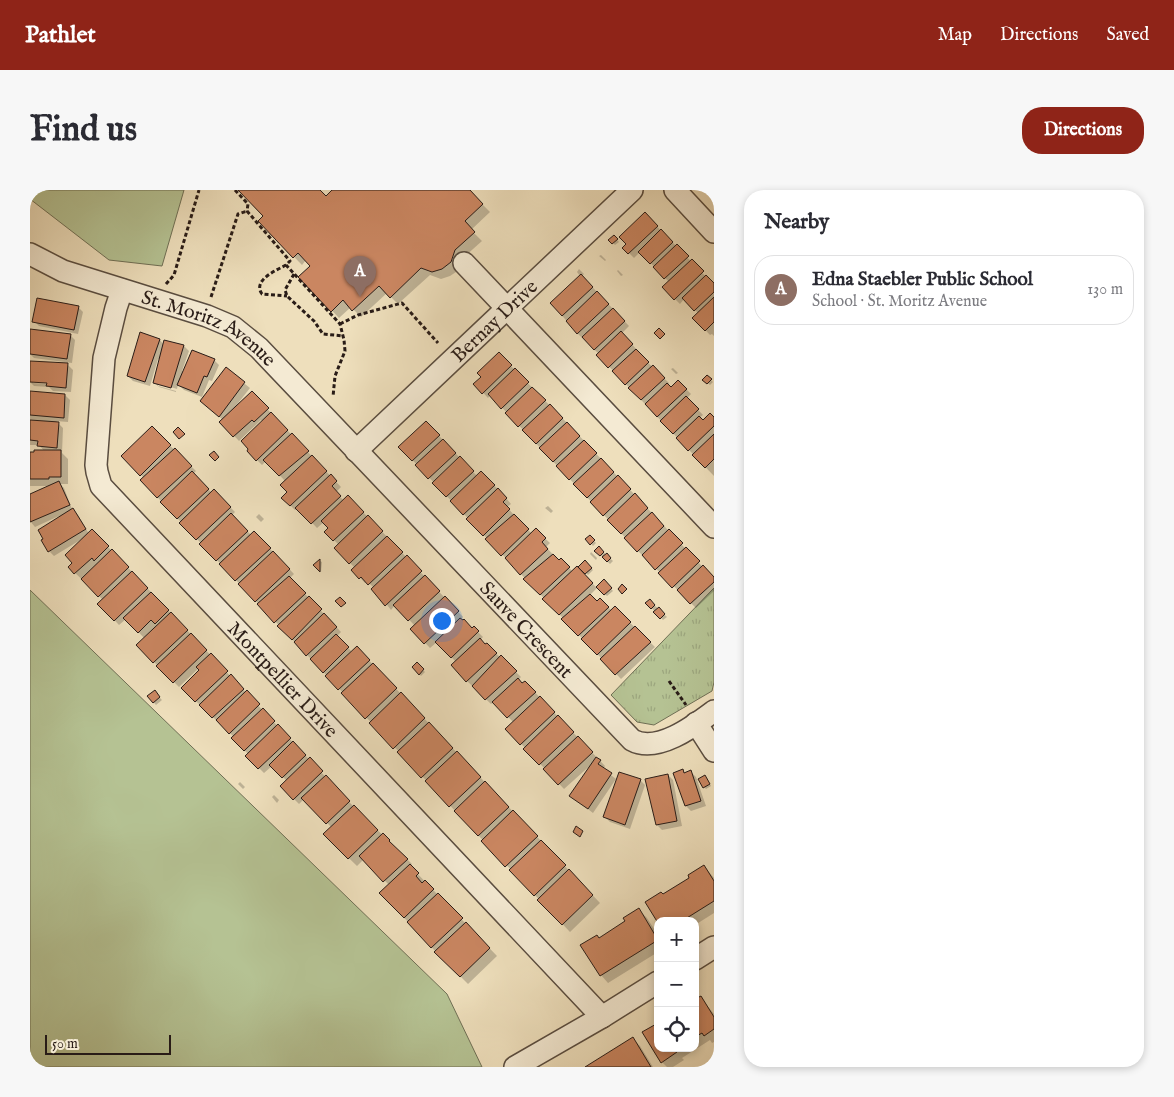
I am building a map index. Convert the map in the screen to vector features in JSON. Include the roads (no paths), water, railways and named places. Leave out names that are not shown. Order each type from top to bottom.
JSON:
[{"type":"street","name":"Bernay Drive","points":[[356,452],[632,190]]},
{"type":"street","points":[[675,190],[714,232]]},
{"type":"street","name":"St. Moritz Avenue","points":[[30,254],[63,271],[207,316],[234,327],[258,348],[356,452]]},
{"type":"street","points":[[464,264],[714,527]]},
{"type":"street","name":"Montpellier Drive","points":[[122,290],[104,358],[96,465],[96,472],[101,486],[602,1017]]},
{"type":"street","name":"Sauve Crescent","points":[[356,452],[627,736],[637,743],[655,744],[666,740],[691,714],[714,711]]},
{"type":"street","points":[[691,714],[714,752]]},
{"type":"street","points":[[699,956],[714,947]]},
{"type":"street","points":[[515,1067],[654,984]]},
{"type":"place","name":"Edna Staebler Public School","points":[[360,297]]}]
